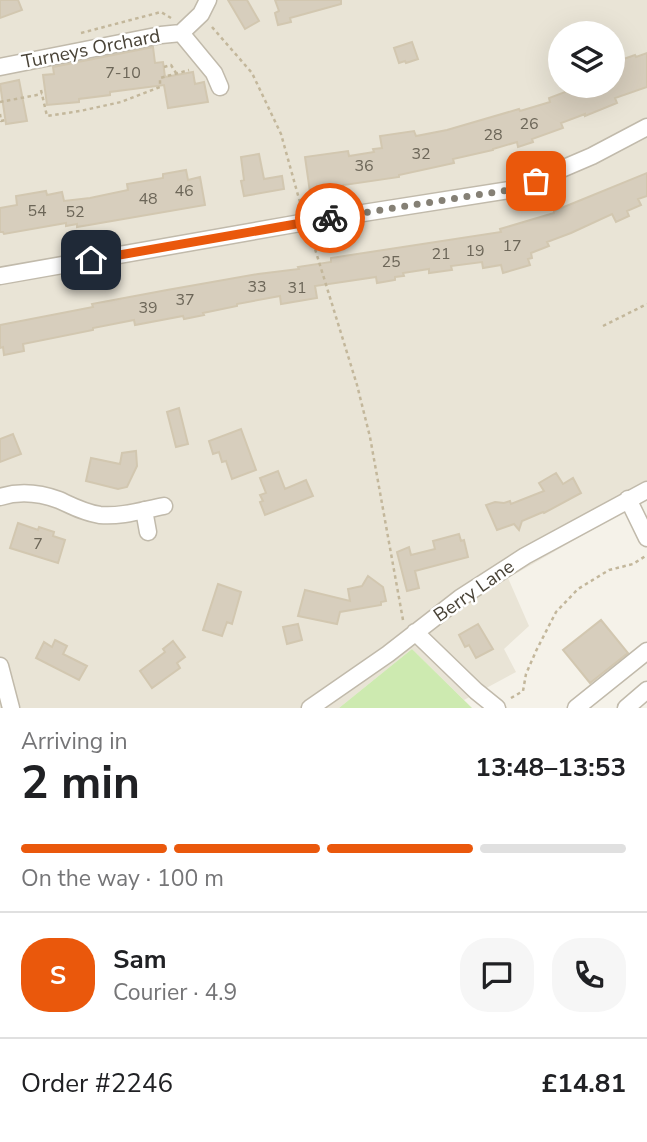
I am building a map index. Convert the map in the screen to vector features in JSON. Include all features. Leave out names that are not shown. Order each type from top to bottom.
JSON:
[{"type":"street","name":"Turneys Orchard","points":[[0,67],[181,33],[204,7]]},
{"type":"street","name":"Turneys Orchard","points":[[181,33],[214,73],[220,87]]},
{"type":"street","points":[[28,61],[38,87]]},
{"type":"street","points":[[0,276],[306,222],[515,189],[592,156],[647,127]]},
{"type":"street","name":"Berry Lane","points":[[310,708],[388,654],[460,598],[525,555],[647,490]]},
{"type":"street","points":[[0,496],[32,493],[99,515],[123,514],[164,506]]},
{"type":"street","points":[[628,499],[647,538]]},
{"type":"street","points":[[144,510],[148,532]]},
{"type":"street","points":[[411,636],[495,707]]},
{"type":"street","points":[[576,708],[647,651]]},
{"type":"street","points":[[0,666],[11,708]]},
{"type":"street","points":[[626,708],[647,690]]},
{"type":"path","points":[[204,7],[252,74],[281,134],[299,201],[357,386],[411,636]]},
{"type":"path","points":[[0,102],[38,87],[47,116],[80,111],[121,102],[160,87],[160,78],[190,70],[203,59]]},
{"type":"path","points":[[164,67],[171,65],[176,73]]},
{"type":"path","points":[[0,114],[1,121],[5,120]]},
{"type":"path","points":[[603,326],[647,304]]},
{"type":"path","points":[[495,707],[523,691],[526,674],[556,612],[578,589],[609,570],[633,564],[647,555]]},
{"type":"shaded area","points":[[0,0],[647,0],[647,500],[508,578],[529,626],[504,649],[516,672],[464,700],[412,649],[339,708],[0,708]]},
{"type":"green space","points":[[412,649],[472,708],[339,708]]},
{"type":"building","points":[[0,0],[18,0],[22,10],[0,18]]},
{"type":"building","points":[[228,0],[247,0],[259,21],[245,29]]},
{"type":"building","points":[[275,0],[341,0],[341,4],[290,18],[291,22],[278,25],[275,13],[279,11]]},
{"type":"building","points":[[412,42],[418,59],[399,63],[394,48]]},
{"type":"building","points":[[153,47],[155,63],[163,62],[165,77],[193,72],[195,84],[204,82],[208,102],[168,108],[164,85],[110,92],[110,95],[79,99],[79,102],[47,105],[43,75],[54,74],[53,67]]},
{"type":"building","points":[[647,53],[647,87],[625,95],[625,58],[635,55],[636,57]]},
{"type":"building","points":[[19,80],[27,121],[6,124],[0,84]]},
{"type":"building","points":[[549,98],[615,98],[617,103],[561,123],[563,128],[518,147],[517,142],[453,159],[454,163],[399,177],[310,192],[305,157],[348,151],[349,156],[374,152],[373,149],[382,148],[380,136],[414,131],[416,136],[447,130],[550,102]]},
{"type":"building","points":[[259,154],[264,179],[282,176],[284,189],[244,196],[241,157]]},
{"type":"building","points":[[186,170],[188,180],[200,177],[205,205],[77,227],[77,224],[66,226],[66,223],[4,234],[0,232],[0,208],[17,205],[16,196],[46,191],[47,195],[62,192],[64,201],[90,198],[128,190],[127,184],[163,178],[163,174]]},
{"type":"building","points":[[647,173],[647,196],[638,199],[641,205],[627,211],[629,216],[616,222],[612,214],[547,242],[549,246],[531,253],[532,258],[528,259],[530,265],[503,273],[501,265],[483,268],[482,262],[451,266],[452,270],[429,273],[429,269],[403,273],[404,276],[395,277],[395,280],[377,283],[376,277],[315,286],[317,298],[281,304],[280,296],[237,304],[184,319],[183,316],[135,325],[134,320],[93,328],[23,344],[24,351],[4,355],[3,347],[0,348],[0,325],[93,307],[92,304],[299,269],[298,267],[331,262],[331,258],[501,232],[500,229],[554,213]]},
{"type":"building","points":[[179,408],[188,444],[176,447],[167,412]]},
{"type":"building","points":[[241,429],[256,470],[232,479],[226,461],[222,462],[219,452],[213,454],[209,441]]},
{"type":"building","points":[[13,434],[21,454],[0,462],[0,439]]},
{"type":"building","points":[[136,451],[137,466],[127,487],[118,489],[86,481],[91,458],[120,464],[122,453]]},
{"type":"building","points":[[278,471],[285,489],[306,480],[313,496],[265,515],[260,495],[266,493],[260,478]]},
{"type":"building","points":[[556,473],[563,484],[573,478],[581,493],[544,513],[522,521],[519,530],[514,524],[497,530],[486,505],[510,501],[511,504],[544,491],[539,483]]},
{"type":"building","points":[[18,523],[54,532],[53,536],[65,540],[58,563],[10,548]]},
{"type":"building","points":[[459,534],[461,541],[464,540],[468,557],[415,571],[419,588],[407,591],[397,552],[409,547],[411,555],[435,549],[433,541]]},
{"type":"building","points":[[368,576],[383,587],[386,601],[381,602],[381,605],[340,612],[337,624],[298,616],[305,590],[350,601],[348,589],[362,586]]},
{"type":"building","points":[[218,584],[241,592],[232,624],[227,622],[222,636],[203,630]]},
{"type":"building","points":[[601,620],[628,653],[590,683],[563,650]]},
{"type":"building","points":[[298,624],[302,640],[287,644],[283,627]]},
{"type":"building","points":[[478,624],[493,649],[476,658],[469,645],[465,647],[459,635]]},
{"type":"building","points":[[55,640],[67,646],[63,654],[87,666],[79,680],[36,658],[44,642],[52,647]]},
{"type":"building","points":[[173,641],[185,657],[177,663],[180,668],[152,688],[140,671],[165,652],[163,649]]},
{"type":"way so far","points":[[330,218],[515,189],[536,181]]},
{"type":"route","points":[[91,260],[330,218]]}]
